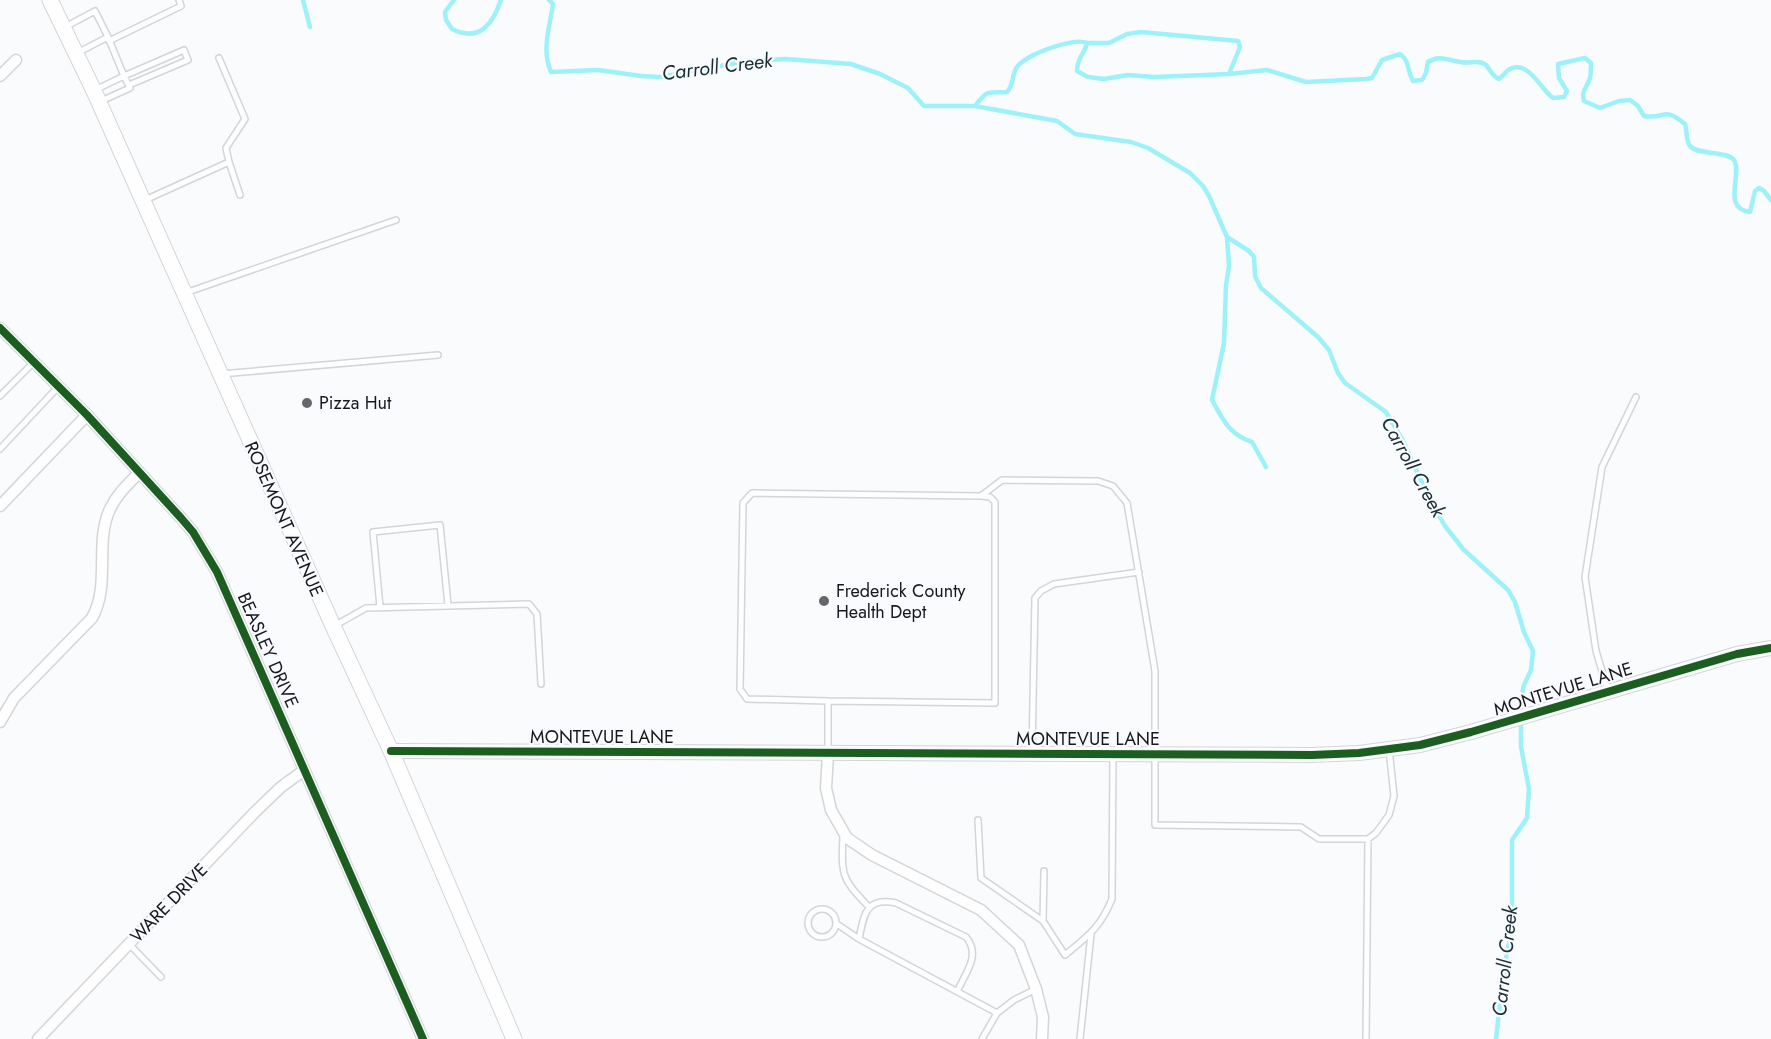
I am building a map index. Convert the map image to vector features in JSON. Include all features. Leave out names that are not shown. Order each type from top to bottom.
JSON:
[{"type":"main road","name":"ROSEMONT AVENUE","points":[[53,1],[391,751],[514,1039]]},
{"type":"street","points":[[0,76],[16,60]]},
{"type":"street","name":"BEASLEY DRIVE","points":[[0,328],[87,416],[193,532],[217,572],[423,1039]]},
{"type":"street","points":[[0,506],[87,416]]},
{"type":"street","points":[[0,722],[14,698],[93,618],[100,605],[104,539],[109,511],[121,490],[139,472]]},
{"type":"street","name":"MONTEVUE LANE","points":[[391,751],[1312,755],[1359,753],[1420,745],[1737,654],[1771,648]]},
{"type":"street","points":[[828,754],[826,788],[831,810],[847,838],[872,855],[981,910],[1019,945],[1036,988],[1043,1017],[1042,1039]]},
{"type":"street","name":"WARE DRIVE","points":[[38,1039],[255,812],[281,787],[303,771]]},
{"type":"lane","points":[[77,53],[181,6],[179,0]]},
{"type":"lane","points":[[64,27],[94,11],[129,85]]},
{"type":"lane","points":[[184,50],[188,60],[129,85],[130,88],[97,96],[124,76],[184,50]]},
{"type":"lane","points":[[219,58],[245,119],[226,148],[240,195]]},
{"type":"lane","points":[[144,201],[229,162]]},
{"type":"lane","points":[[185,293],[396,220]]},
{"type":"lane","points":[[220,374],[438,355]]},
{"type":"lane","points":[[0,396],[34,362]]},
{"type":"lane","points":[[0,449],[58,387]]},
{"type":"lane","points":[[1608,691],[1596,651],[1585,577],[1602,467],[1636,397]]},
{"type":"lane","points":[[981,496],[1002,480],[1098,481],[1113,486],[1127,503],[1155,671],[1155,825],[1301,827],[1318,839],[1368,839],[1376,833],[1389,815],[1394,795],[1389,749]]},
{"type":"lane","points":[[753,493],[981,496],[990,497],[995,502],[995,703],[747,699],[740,689],[743,503],[753,493]]},
{"type":"lane","points":[[380,607],[373,532],[440,525],[448,605]]},
{"type":"lane","points":[[1032,754],[1035,598],[1041,591],[1054,584],[1139,572]]},
{"type":"lane","points":[[333,626],[366,608],[529,604],[537,614],[541,684]]},
{"type":"lane","points":[[828,701],[828,754]]},
{"type":"lane","points":[[978,820],[981,878],[1043,921],[1065,955],[1091,933],[1104,918],[1112,899],[1113,754]]},
{"type":"lane","points":[[843,832],[844,876],[869,907]]},
{"type":"lane","points":[[1365,1039],[1368,839]]},
{"type":"lane","points":[[1043,921],[1044,871]]},
{"type":"lane","points":[[859,939],[863,919],[869,907],[877,902],[886,901],[896,903],[966,937],[972,944],[973,952],[958,990]]},
{"type":"lane","points":[[837,924],[832,934],[822,938],[812,933],[808,922],[813,912],[823,909],[833,914],[837,924],[859,939],[958,990],[997,1013]]},
{"type":"lane","points":[[1080,1039],[1091,933]]},
{"type":"lane","points":[[129,944],[161,977]]},
{"type":"lane","points":[[982,1039],[997,1013],[1036,988]]},
{"type":"waterway","points":[[303,0],[310,27]]},
{"type":"waterway","name":"Carroll Creek","points":[[454,0],[445,12],[446,20],[452,29],[470,34],[478,32],[489,23],[501,0]]},
{"type":"waterway","name":"Carroll Creek","points":[[549,0],[553,4],[546,46],[551,72],[598,70],[661,77],[747,61],[786,59],[851,64],[880,74],[908,88],[924,106],[975,106],[1057,121],[1075,134],[1131,142],[1148,148],[1190,173],[1203,186],[1227,237],[1249,251],[1254,257],[1255,276],[1261,288],[1318,337],[1329,350],[1338,373],[1345,383],[1386,412],[1445,526],[1463,549],[1508,590],[1515,602],[1524,632],[1533,651],[1531,670],[1521,698],[1521,747],[1529,789],[1527,818],[1512,840],[1512,927],[1504,969],[1496,1039]]},
{"type":"waterway","points":[[1087,43],[1109,43],[1127,34],[1141,32],[1238,41],[1240,47],[1229,74]]},
{"type":"waterway","points":[[975,106],[988,93],[1007,92],[1017,67],[1029,57],[1050,48],[1080,42],[1087,43],[1078,62],[1077,71],[1088,77],[1104,79],[1128,75],[1154,77],[1267,70],[1306,82],[1366,79],[1372,78],[1382,60],[1400,54],[1405,60],[1413,81],[1422,80],[1428,62],[1437,58],[1480,62],[1499,79],[1510,69],[1517,67],[1523,69],[1529,72],[1553,98],[1564,97],[1567,91],[1559,78],[1558,64],[1585,58],[1591,63],[1591,69],[1584,92],[1584,101],[1600,108],[1619,101],[1630,100],[1638,106],[1644,116],[1668,114],[1678,118],[1685,124],[1690,146],[1699,151],[1726,155],[1734,160],[1736,166],[1734,190],[1737,204],[1741,209],[1750,212],[1755,191],[1759,188],[1771,200]]},
{"type":"waterway","points":[[1227,237],[1229,266],[1224,343],[1212,400],[1223,420],[1232,430],[1252,442],[1266,467]]},
{"type":"cycle path","points":[[0,328],[87,415],[181,518],[193,532],[217,572],[423,1039]]},
{"type":"cycle path","points":[[391,751],[1312,755],[1359,753],[1420,745],[1737,654],[1771,648]]},
{"type":"place","name":"Pizza Hut","points":[[307,403]]},
{"type":"place","name":"Frederick County Health Dept","points":[[824,601]]}]
